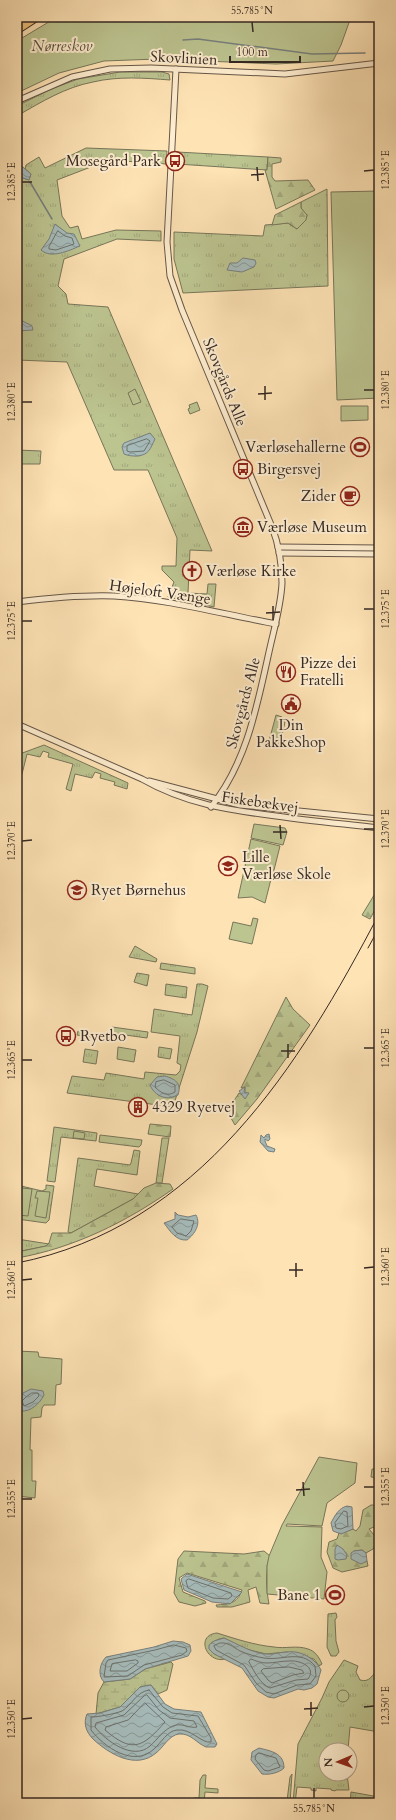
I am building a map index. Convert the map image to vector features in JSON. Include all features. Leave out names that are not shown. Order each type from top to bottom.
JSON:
[{"type":"highway","points":[[17,30],[37,17]]},
{"type":"street","name":"Skovlinien","points":[[17,101],[62,80],[90,72],[130,67],[285,74],[379,63]]},
{"type":"street","name":"Skovgårds Alle","points":[[176,69],[167,237],[170,276],[178,300],[272,527],[279,550],[282,584],[276,624],[249,737],[235,770],[217,800],[211,807]]},
{"type":"street","points":[[279,550],[379,548]]},
{"type":"street","points":[[279,550],[379,554]]},
{"type":"street","name":"Højeloft Vænge","points":[[17,602],[61,597],[115,596],[154,600],[276,624]]},
{"type":"street","name":"Fiskebækvej","points":[[17,724],[142,779],[160,789],[211,807],[296,819],[379,828]]},
{"type":"street","name":"Fiskebækvej","points":[[142,779],[240,805],[379,819]]},
{"type":"green space","name":"Nørreskov","points":[[57,17],[351,17],[341,45],[333,61],[276,64],[157,59],[104,61],[59,73],[17,93],[17,41]]},
{"type":"green space","points":[[120,72],[162,72],[169,74],[170,80],[122,78],[83,84],[73,87],[35,105],[17,116],[17,106],[51,89],[78,79]]},
{"type":"green space","points":[[86,148],[167,151],[166,164],[109,160],[57,180],[62,216],[70,228],[78,226],[82,239],[116,230],[161,231],[161,241],[117,239],[64,259],[58,286],[66,294],[68,304],[108,307],[212,551],[190,550],[188,593],[207,594],[208,584],[216,584],[214,607],[168,597],[174,582],[162,570],[162,566],[176,566],[177,538],[148,470],[114,470],[67,362],[17,360],[17,176],[29,180],[31,174],[25,169],[26,165],[39,157],[45,168]]},
{"type":"green space","points":[[177,152],[268,157],[267,170],[177,164]]},
{"type":"green space","points":[[268,157],[281,158],[281,162],[272,164],[272,177],[275,181],[308,180],[315,190],[276,209],[265,170],[267,170]]},
{"type":"green space","points":[[327,189],[328,286],[183,293],[174,259],[174,232],[263,236],[265,225],[288,223],[297,229],[306,215],[301,208],[301,202]]},
{"type":"green space","points":[[379,191],[379,398],[337,400],[331,192]]},
{"type":"green space","points":[[301,202],[301,208],[307,215],[306,220],[297,229],[288,223],[272,225],[275,215]]},
{"type":"green space","points":[[135,389],[141,402],[133,405],[128,393]]},
{"type":"green space","points":[[197,402],[200,410],[190,414],[188,409],[190,408],[189,405]]},
{"type":"green space","points":[[341,406],[368,406],[368,420],[341,421]]},
{"type":"green space","points":[[17,450],[41,451],[40,464],[21,464],[19,472],[17,473]]},
{"type":"green space","points":[[276,715],[282,717],[281,721],[285,722],[280,744],[269,741]]},
{"type":"green space","points":[[44,745],[128,783],[127,789],[114,785],[115,782],[100,778],[101,774],[95,772],[92,778],[75,774],[71,791],[66,789],[73,764],[48,757],[49,753],[43,751],[40,757],[27,754],[22,774],[17,773],[17,755]]},
{"type":"green space","points":[[254,824],[285,828],[287,832],[283,845],[251,838]]},
{"type":"green space","points":[[251,839],[280,846],[273,874],[269,873],[268,878],[271,879],[265,903],[252,897],[238,898]]},
{"type":"green space","points":[[379,887],[379,902],[370,919],[362,915]]},
{"type":"green space","points":[[253,918],[258,919],[252,944],[229,939],[233,922],[251,926]]},
{"type":"green space","points":[[135,946],[157,959],[156,962],[129,957]]},
{"type":"green space","points":[[161,963],[195,968],[195,974],[160,969]]},
{"type":"green space","points":[[137,973],[149,975],[147,986],[134,982]]},
{"type":"green space","points":[[166,984],[187,987],[186,998],[165,995]]},
{"type":"green space","points":[[197,984],[208,986],[197,1032],[173,1107],[67,1093],[72,1076],[104,1080],[106,1073],[144,1079],[145,1072],[176,1075],[180,1071],[181,1065],[177,1063],[180,1036],[151,1032],[154,1009],[192,1015]]},
{"type":"green space","points":[[286,997],[293,1009],[310,1025],[257,1099],[235,1125],[229,1114],[229,1108],[239,1093],[242,1095],[245,1092],[245,1087],[241,1088]]},
{"type":"green space","points":[[112,1027],[148,1032],[147,1038],[111,1033]]},
{"type":"green space","points":[[78,1031],[104,1034],[103,1039],[77,1035]]},
{"type":"green space","points":[[118,1047],[136,1050],[134,1062],[117,1059]]},
{"type":"green space","points":[[159,1047],[172,1049],[170,1059],[158,1057]]},
{"type":"green space","points":[[85,1049],[98,1051],[96,1064],[83,1062]]},
{"type":"green space","points":[[150,1124],[171,1126],[170,1137],[148,1134]]},
{"type":"green space","points":[[54,1127],[97,1133],[96,1141],[61,1137],[55,1182],[47,1181]]},
{"type":"green space","points":[[74,1131],[85,1133],[84,1139],[73,1138]]},
{"type":"green space","points":[[100,1135],[142,1140],[139,1147],[99,1142]]},
{"type":"green space","points":[[162,1138],[169,1138],[162,1183],[156,1183]]},
{"type":"green space","points":[[134,1150],[140,1151],[137,1175],[97,1169],[94,1186],[138,1194],[133,1199],[71,1233],[68,1232],[78,1158],[130,1165]]},
{"type":"green space","points":[[156,1183],[170,1184],[173,1189],[137,1212],[99,1232],[59,1248],[17,1258],[17,1252],[46,1246],[49,1243],[52,1233],[71,1233],[133,1199],[144,1188]]},
{"type":"green space","points":[[17,1185],[42,1191],[46,1189],[46,1185],[54,1186],[49,1220],[46,1223],[17,1219]]},
{"type":"green space","points":[[22,1188],[32,1189],[28,1216],[18,1215]]},
{"type":"green space","points":[[37,1191],[50,1192],[46,1218],[35,1216],[38,1198],[35,1198]]},
{"type":"green space","points":[[17,1239],[49,1244],[46,1246],[17,1252]]},
{"type":"green space","points":[[17,1351],[38,1352],[39,1357],[62,1359],[61,1384],[56,1385],[55,1405],[44,1405],[42,1408],[41,1417],[31,1418],[30,1450],[32,1450],[32,1481],[36,1481],[35,1498],[17,1496]]},
{"type":"green space","points":[[319,1457],[357,1463],[355,1483],[327,1503],[322,1526],[287,1524],[286,1526],[322,1527],[321,1557],[327,1572],[324,1599],[267,1594],[267,1566],[269,1556],[282,1525]]},
{"type":"green space","points":[[372,1469],[379,1469],[379,1478],[371,1477]]},
{"type":"green space","points":[[371,1505],[379,1505],[379,1528],[374,1527],[369,1529],[379,1541],[373,1549],[366,1553],[362,1550],[354,1551],[365,1562],[367,1561],[368,1566],[342,1572],[333,1568],[327,1552],[329,1542],[337,1539],[339,1533],[353,1529],[356,1531],[360,1526],[363,1510]]},
{"type":"green space","points":[[184,1551],[244,1554],[264,1551],[270,1556],[266,1580],[269,1604],[260,1603],[256,1587],[248,1590],[250,1602],[232,1607],[217,1607],[216,1605],[229,1604],[235,1601],[242,1590],[187,1573],[179,1578],[183,1592],[205,1601],[206,1603],[195,1606],[179,1602],[174,1593],[178,1559]]},
{"type":"green space","points":[[336,1613],[336,1641],[339,1652],[336,1656],[331,1656],[327,1647],[328,1614]]},
{"type":"green space","points":[[217,1633],[259,1645],[300,1647],[308,1649],[313,1651],[320,1659],[322,1664],[319,1666],[314,1659],[287,1652],[266,1654],[242,1648],[224,1638],[211,1643],[219,1656],[226,1659],[219,1659],[213,1657],[209,1653],[206,1649],[205,1643],[206,1639],[210,1635]]},
{"type":"green space","points":[[344,1660],[358,1666],[356,1672],[360,1680],[364,1681],[369,1679],[379,1670],[379,1732],[350,1727],[349,1742],[318,1742],[318,1782],[348,1782],[349,1790],[335,1791],[331,1789],[316,1788],[316,1791],[311,1790],[311,1788],[297,1787],[295,1803],[293,1803],[298,1744],[329,1682]]},
{"type":"green space","points":[[171,1662],[173,1664],[167,1690],[158,1694],[151,1685],[140,1687],[120,1707],[96,1714],[98,1693],[104,1682],[130,1679],[145,1669]]},
{"type":"green space","points":[[341,1690],[345,1690],[349,1696],[345,1702],[341,1702],[337,1698],[337,1694]]},
{"type":"green space","points":[[292,1774],[290,1803],[277,1803],[277,1800],[287,1801],[290,1777]]},
{"type":"green space","points":[[203,1775],[206,1775],[205,1788],[218,1789],[218,1793],[205,1792],[204,1803],[194,1803],[194,1798],[199,1798],[200,1780]]},
{"type":"green space","points":[[351,1792],[379,1797],[379,1801],[354,1799],[354,1803],[350,1803]]},
{"type":"water","points":[[17,162],[31,174],[29,180],[17,176]]},
{"type":"water","points":[[55,224],[67,233],[74,234],[80,246],[55,254],[45,253],[41,250],[49,239]]},
{"type":"water","points":[[243,258],[255,260],[256,263],[254,267],[242,272],[227,270],[230,263],[237,263]]},
{"type":"water","points":[[17,318],[32,326],[33,330],[17,331]]},
{"type":"water","points":[[150,433],[155,439],[147,453],[137,456],[124,454],[122,447],[124,443]]},
{"type":"water","points":[[165,1076],[177,1082],[179,1087],[178,1095],[166,1098],[158,1095],[152,1089],[150,1085],[157,1077]]},
{"type":"water","points":[[245,1087],[244,1092],[249,1093],[245,1099],[239,1091]]},
{"type":"water","points":[[269,1134],[270,1139],[268,1141],[265,1139],[265,1141],[267,1146],[275,1149],[274,1152],[268,1151],[260,1142],[261,1135],[264,1138]]},
{"type":"water","points":[[175,1212],[178,1215],[188,1217],[196,1215],[198,1222],[196,1229],[187,1240],[176,1237],[164,1223],[175,1219]]},
{"type":"water","points":[[31,1389],[43,1391],[44,1395],[35,1406],[28,1410],[21,1411],[18,1400],[23,1393]]},
{"type":"water","points":[[347,1506],[352,1507],[353,1529],[341,1534],[333,1531],[331,1523],[334,1517],[339,1510]]},
{"type":"water","points":[[337,1545],[343,1549],[347,1555],[346,1559],[335,1559],[335,1549]]},
{"type":"water","points":[[362,1550],[366,1553],[367,1561],[361,1564],[351,1559],[351,1553]]},
{"type":"water","points":[[187,1574],[242,1592],[230,1604],[212,1602],[184,1590],[181,1579]]},
{"type":"water","points":[[224,1638],[249,1650],[260,1653],[271,1654],[297,1652],[307,1656],[315,1662],[321,1670],[317,1684],[312,1688],[304,1690],[298,1689],[274,1698],[268,1697],[258,1691],[242,1668],[214,1654],[209,1649],[209,1645],[214,1641]]},
{"type":"water","points":[[173,1641],[183,1642],[190,1645],[191,1651],[188,1656],[145,1669],[130,1679],[104,1682],[102,1679],[100,1669],[102,1662],[106,1657],[154,1647]]},
{"type":"water","points":[[151,1685],[165,1704],[174,1709],[201,1712],[217,1744],[215,1747],[206,1747],[187,1735],[179,1734],[172,1737],[159,1751],[148,1758],[131,1760],[115,1755],[99,1745],[87,1730],[85,1724],[87,1714],[100,1713],[120,1707],[140,1687]]},
{"type":"water","points":[[259,1748],[279,1756],[282,1759],[284,1768],[274,1773],[262,1774],[251,1760],[252,1752]]},
{"type":"waterway","points":[[183,40],[198,39],[312,54],[365,53]]},
{"type":"waterway","points":[[30,182],[52,219]]},
{"type":"tram line","points":[[17,1263],[82,1244],[139,1215],[190,1177],[236,1132],[277,1082],[314,1028],[348,971],[379,914]]},
{"type":"tram line","points":[[368,948],[379,928]]},
{"type":"place","name":"Mosegård Park","points":[[175,161]]},
{"type":"place","name":"Værløsehallerne","points":[[360,447]]},
{"type":"place","name":"Birgersvej","points":[[243,469]]},
{"type":"place","name":"Zider","points":[[350,496]]},
{"type":"place","name":"Værløse Museum","points":[[243,527]]},
{"type":"place","name":"Værløse Kirke","points":[[192,571]]},
{"type":"place","name":"Pizze dei Fratelli","points":[[286,672]]},
{"type":"place","name":"Din PakkeShop","points":[[291,704]]},
{"type":"place","name":"Lille Værløse Skole","points":[[228,866]]},
{"type":"place","name":"Ryet Børnehus","points":[[77,890]]},
{"type":"place","name":"Ryetbo","points":[[66,1036]]},
{"type":"place","name":"4329 Ryetvej","points":[[138,1107]]},
{"type":"place","name":"Bane 1","points":[[335,1595]]}]
